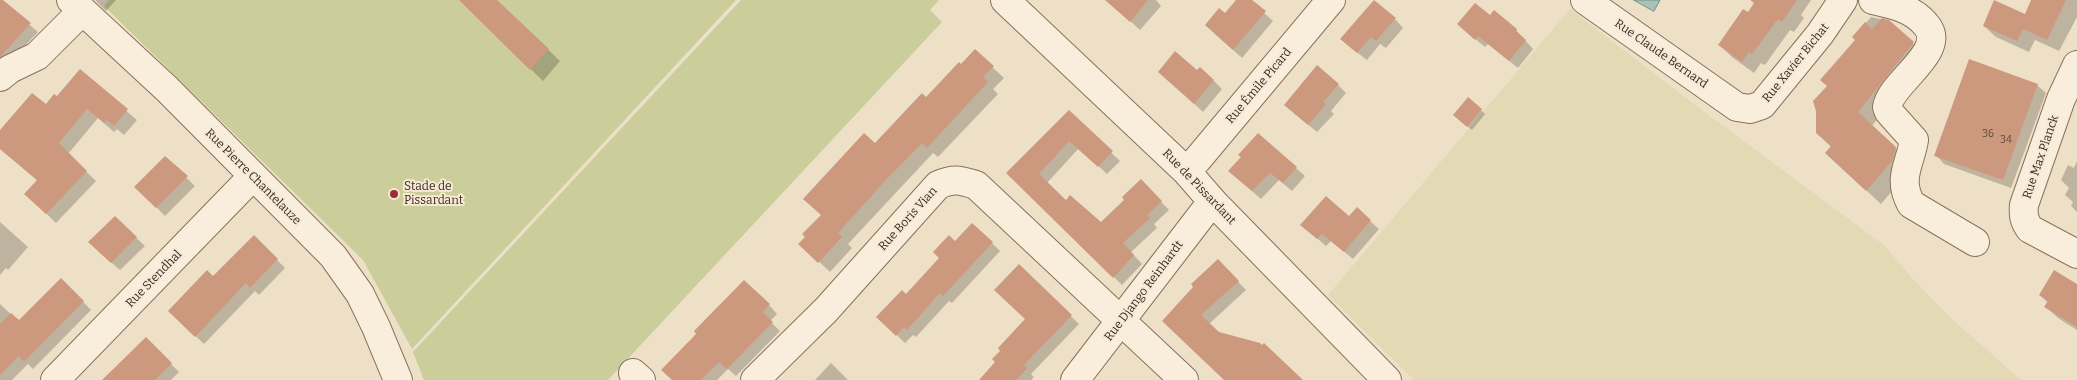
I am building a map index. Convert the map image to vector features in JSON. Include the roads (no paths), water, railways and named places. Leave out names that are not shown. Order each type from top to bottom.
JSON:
[{"type":"street","name":"Rue de Pissardant","points":[[1005,0],[1186,171],[1214,203],[1387,380]]},
{"type":"street","name":"Rue Émile Picard","points":[[1186,171],[1331,0]]},
{"type":"street","name":"Rue Claude Bernard","points":[[1585,0],[1737,107]]},
{"type":"street","name":"Rue Xavier Bichat","points":[[1737,107],[1750,109],[1762,105],[1820,34],[1843,0]]},
{"type":"street","points":[[1872,0],[1890,4],[1910,12],[1922,19],[1930,30],[1929,50],[1892,93],[1887,107],[1889,112],[1914,140],[1904,180],[1908,198],[1911,204],[1975,242]]},
{"type":"street","points":[[0,77],[10,69],[38,56],[77,5]]},
{"type":"street","name":"Rue Pierre Chantelauze","points":[[77,5],[167,89],[252,177],[333,256],[360,294],[398,380]]},
{"type":"street","name":"Rue Max Planck","points":[[2077,65],[2061,99],[2024,205],[2023,214],[2030,230],[2077,254]]},
{"type":"street","name":"Rue Stendhal","points":[[55,380],[252,177]]},
{"type":"street","name":"Rue Boris Vian","points":[[755,380],[826,310],[938,185],[950,180],[964,181],[976,185],[1184,380]]},
{"type":"street","name":"Rue Django Reinhardt","points":[[1075,380],[1204,212],[1214,203]]},
{"type":"water","points":[[1634,0],[1660,0],[1654,11]]},
{"type":"place","name":"Stade de Pissardant","points":[[394,194]]}]
